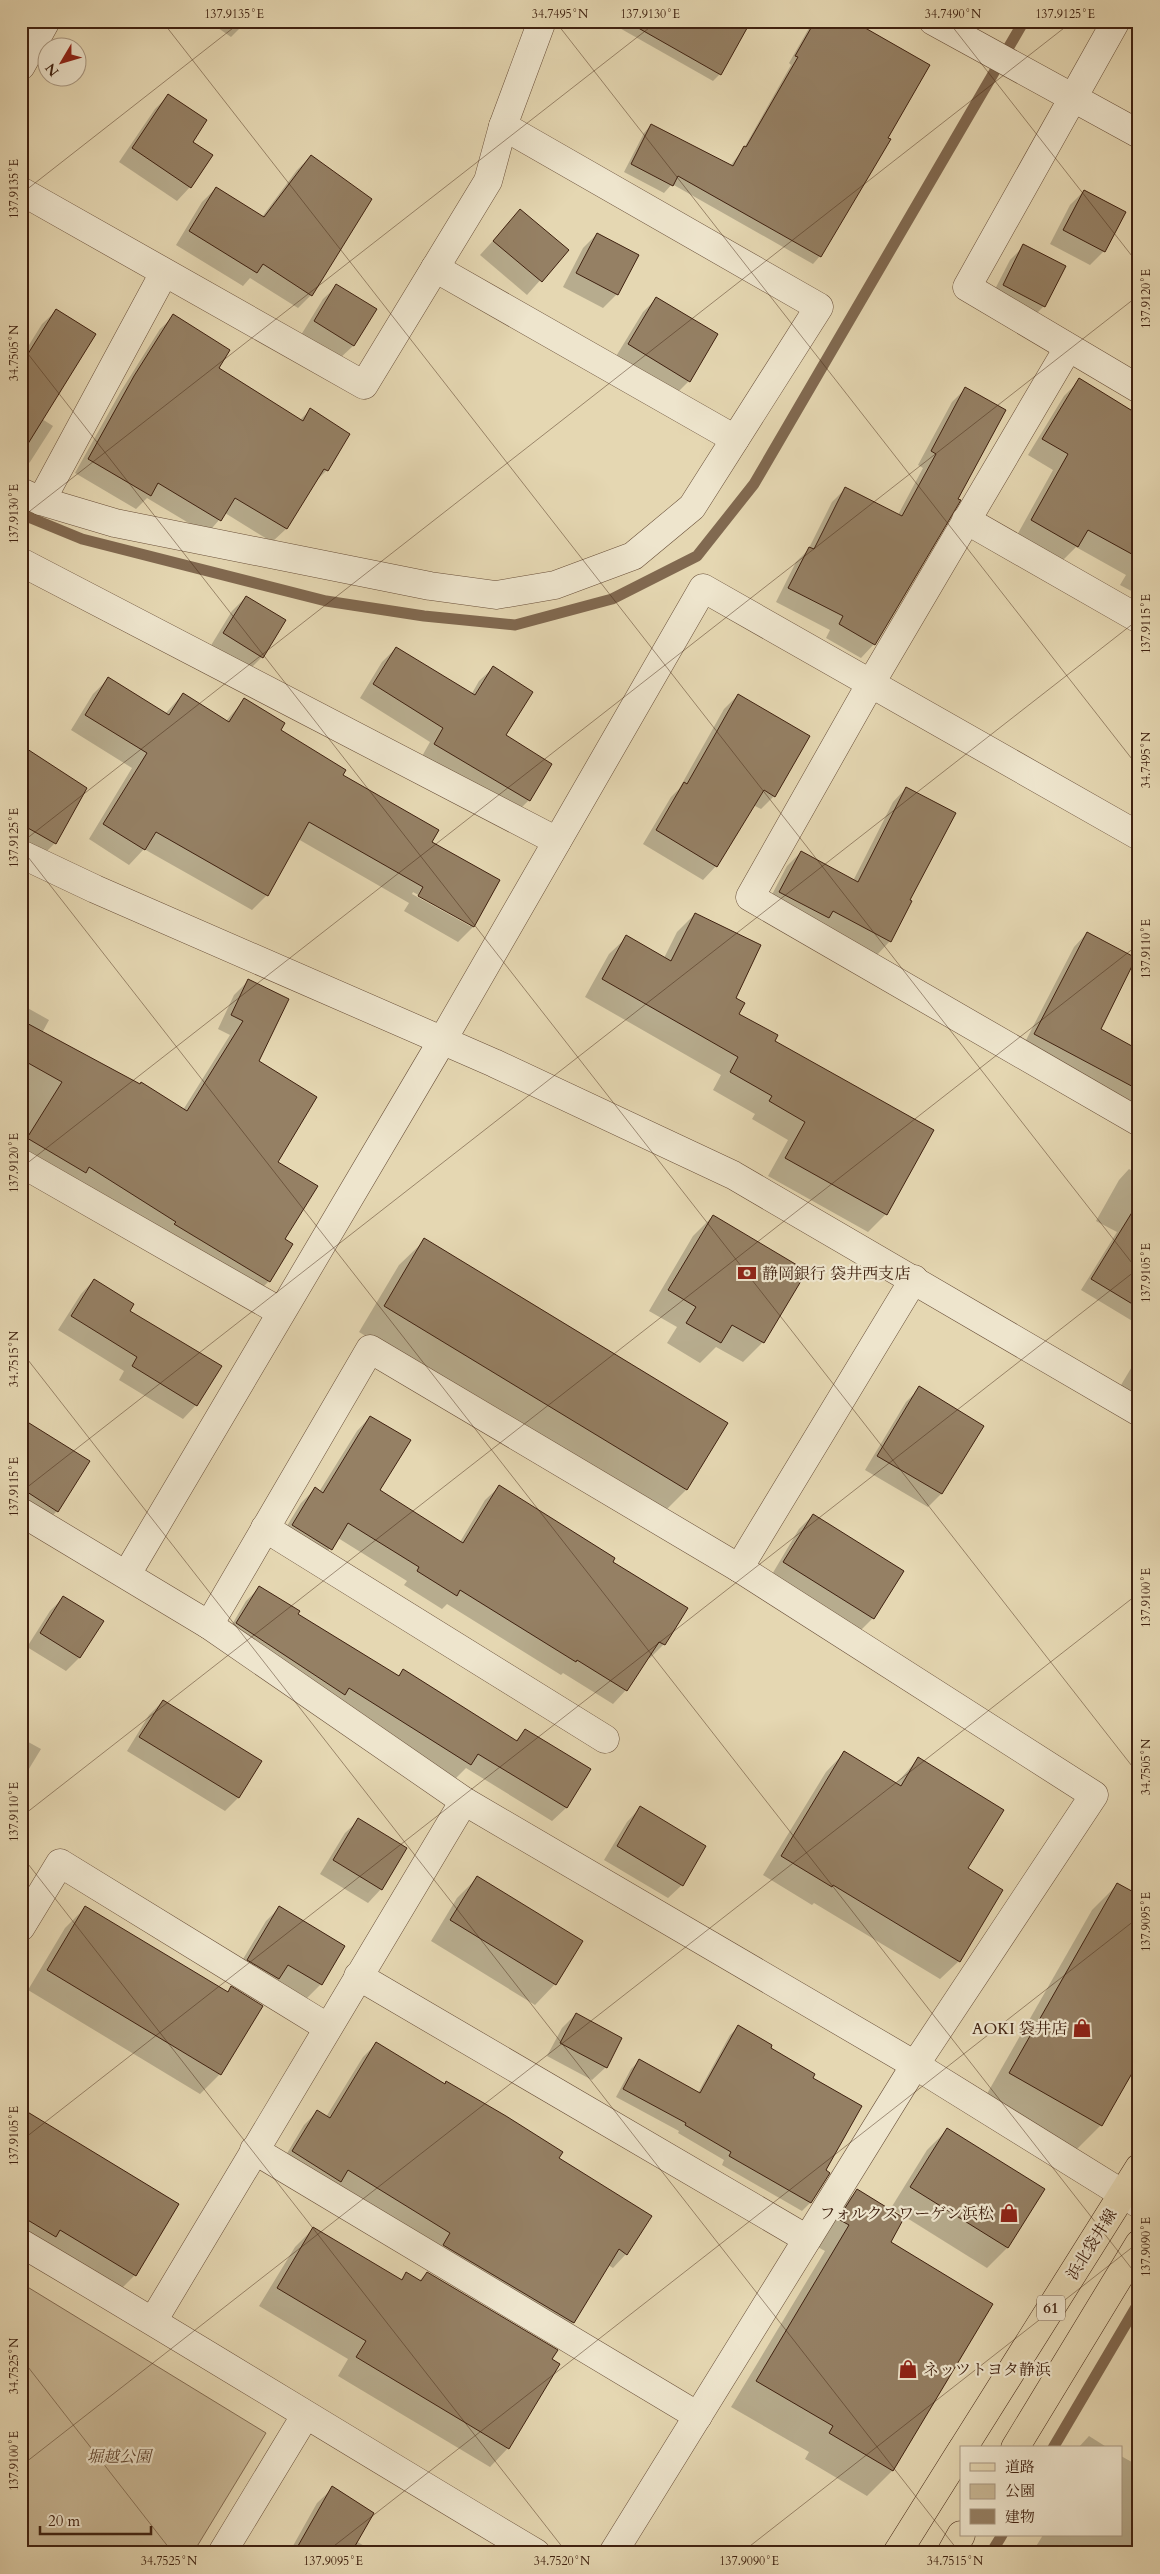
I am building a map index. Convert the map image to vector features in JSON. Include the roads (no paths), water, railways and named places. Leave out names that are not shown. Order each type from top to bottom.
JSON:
[{"type":"main road","name":"浜北袋井線","points":[[964,2446],[1131,2199],[1139,2168]]},
{"type":"main road","name":"61","points":[[1016,2446],[1139,2244]]},
{"type":"main road","name":"浜北袋井線","points":[[897,2553],[960,2452]]},
{"type":"main road","points":[[951,2553],[961,2536]]},
{"type":"street","points":[[21,66],[46,21]]},
{"type":"street","points":[[21,191],[364,385],[488,182],[503,126],[542,21]]},
{"type":"street","points":[[933,21],[1139,134]]},
{"type":"street","points":[[1116,21],[967,287],[1139,389]]},
{"type":"street","points":[[164,273],[31,496],[115,523],[430,586],[496,595],[555,585],[633,556],[692,507],[818,307],[503,126]]},
{"type":"street","points":[[435,268],[735,439]]},
{"type":"street","points":[[1068,348],[871,683],[750,897],[1139,1122]]},
{"type":"street","points":[[966,520],[1139,619]]},
{"type":"street","points":[[21,562],[557,841]]},
{"type":"street","points":[[127,1574],[442,1041],[703,588],[1139,836]]},
{"type":"street","points":[[21,854],[442,1041],[733,1176],[914,1279],[1139,1412]]},
{"type":"street","points":[[21,1163],[281,1312]]},
{"type":"street","points":[[739,1568],[914,1279]]},
{"type":"street","points":[[209,1625],[370,1349],[739,1568],[1094,1795],[915,2065],[613,2553]]},
{"type":"street","points":[[21,1512],[209,1625],[464,1801],[915,2065],[1131,2199]]},
{"type":"street","points":[[265,1528],[606,1739]]},
{"type":"street","points":[[153,2321],[327,2027],[464,1801]]},
{"type":"street","points":[[21,1927],[60,1863],[327,2027]]},
{"type":"street","points":[[358,1976],[807,2239]]},
{"type":"street","points":[[254,2150],[698,2416]]},
{"type":"street","points":[[21,2243],[153,2321],[305,2416],[536,2553]]},
{"type":"street","points":[[222,2553],[305,2416]]},
{"type":"waterway","points":[[21,514],[82,539],[326,601],[424,616],[515,625],[612,599],[697,556],[754,484],[1024,21]]},
{"type":"waterway","points":[[1054,2446],[1139,2302]]},
{"type":"waterway","points":[[991,2553],[1001,2536]]},
{"type":"place","name":"静岡銀行 袋井西支店","points":[[747,1273]]},
{"type":"place","name":"AOKI 袋井店","points":[[1082,2028]]},
{"type":"place","name":"フォルクスワーゲン浜松","points":[[1009,2213]]},
{"type":"place","name":"ネッツトヨタ静浜","points":[[908,2369]]},
{"type":"park label","name":"堀越公園","points":[[119,2456]]}]
